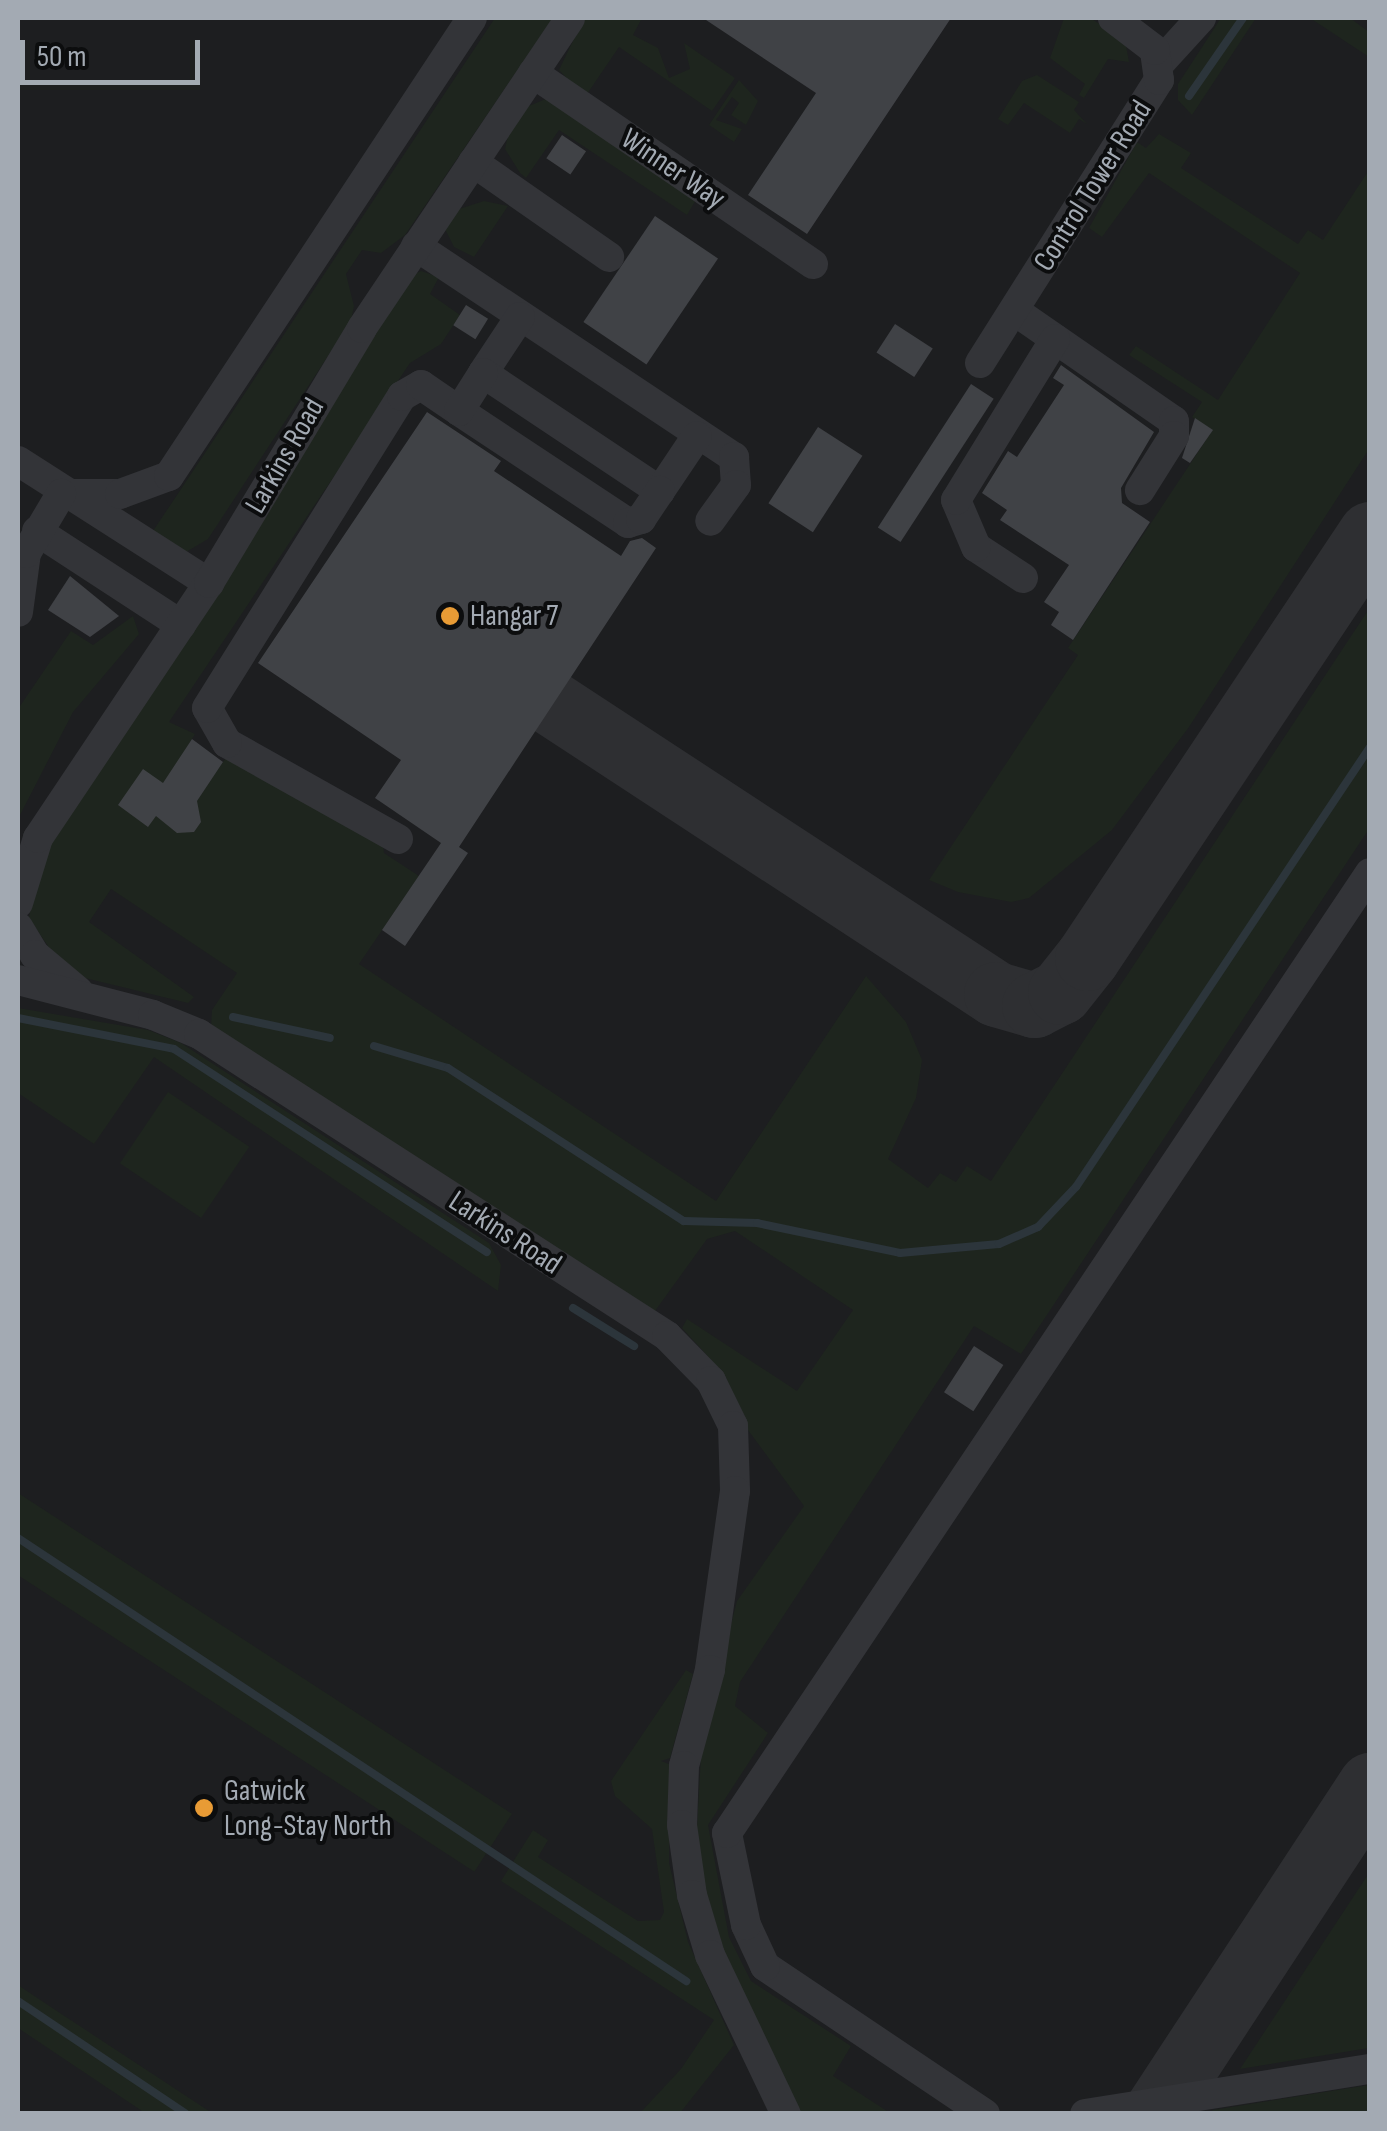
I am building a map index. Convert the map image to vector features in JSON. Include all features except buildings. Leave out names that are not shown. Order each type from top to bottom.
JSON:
[{"type":"lane","points":[[61,494],[120,494],[170,476],[472,18]]},
{"type":"lane","name":"Larkins Road","points":[[18,903],[28,849],[182,626],[416,246],[570,18]]},
{"type":"lane","name":"Control Tower Road","points":[[980,364],[1156,85],[1160,64],[1147,42],[1112,18]]},
{"type":"lane","points":[[1160,64],[1201,18]]},
{"type":"lane","name":"Winner Way","points":[[533,73],[813,264]]},
{"type":"lane","points":[[473,162],[609,257]]},
{"type":"lane","points":[[416,246],[697,436],[724,447],[739,464],[736,485],[710,521]]},
{"type":"lane","points":[[1015,311],[1174,421],[1174,436],[1140,490]]},
{"type":"lane","points":[[459,410],[520,316]]},
{"type":"lane","points":[[1023,578],[976,547],[956,500],[1055,339]]},
{"type":"lane","points":[[483,372],[660,491]]},
{"type":"lane","points":[[398,840],[227,742],[206,708],[402,396],[420,386],[628,523],[641,519],[697,436]]},
{"type":"lane","points":[[18,460],[61,494],[210,583]]},
{"type":"lane","points":[[18,612],[24,561],[61,494]]},
{"type":"lane","points":[[37,532],[182,626]]},
{"type":"lane","points":[[985,2114],[764,1966],[746,1925],[727,1833],[1370,872]]},
{"type":"lane","points":[[18,926],[36,955],[89,998]]},
{"type":"lane","name":"Larkins Road","points":[[18,980],[89,998],[199,1034],[667,1336],[711,1381],[732,1426],[735,1491],[710,1670],[684,1766],[682,1825],[692,1895],[710,1955],[786,2114]]},
{"type":"lane","points":[[1085,2114],[1370,2069]]},
{"type":"shaded area","points":[[18,18],[1369,18],[1369,2113],[18,2113]]},
{"type":"shaded area","points":[[495,18],[553,18],[405,235],[381,253],[362,250],[346,274],[354,306],[351,321],[208,539],[186,552],[149,537]]},
{"type":"shaded area","points":[[584,18],[642,18],[633,35],[658,48],[669,78],[690,69],[684,43],[735,78],[712,111],[619,47],[585,97],[559,70]]},
{"type":"shaded area","points":[[1064,18],[1090,18],[1125,40],[1129,62],[1108,59],[1084,98],[1079,95],[1085,84],[1050,58]]},
{"type":"shaded area","points":[[1221,18],[1256,18],[1192,115],[1178,100],[1178,84]]},
{"type":"shaded area","points":[[1310,18],[1350,18],[1369,32],[1369,57]]},
{"type":"shaded area","points":[[1037,75],[1079,102],[1074,110],[1087,124],[1079,119],[1070,133],[1024,103],[1008,125],[998,119],[1022,81]]},
{"type":"shaded area","points":[[739,80],[758,101],[746,125],[731,115],[739,103],[732,97],[716,120],[742,129],[734,142],[709,125]]},
{"type":"shaded area","points":[[548,98],[697,198],[687,215],[559,130],[526,178],[520,173],[505,149],[509,131],[529,106]]},
{"type":"shaded area","points":[[1159,134],[1191,153],[1181,168],[1298,244],[1308,230],[1323,240],[1369,170],[1369,449],[1189,727],[1112,830],[1029,898],[1011,902],[958,892],[929,880],[1078,655],[1068,648],[1212,431],[1192,417],[1202,402],[1129,355],[1136,346],[1218,400],[1300,273],[1149,173],[1102,237],[1089,228],[1137,142],[1146,148]]},
{"type":"shaded area","points":[[484,201],[508,206],[474,257],[454,247],[445,229],[456,210]]},
{"type":"shaded area","points":[[421,271],[439,277],[430,294],[460,315],[441,344],[410,363],[169,722],[195,734],[183,754],[213,776],[228,755],[383,844],[384,853],[419,876],[359,964],[716,1201],[866,976],[906,1022],[922,1060],[916,1098],[888,1159],[928,1188],[940,1173],[956,1182],[967,1166],[991,1181],[1369,609],[1369,829],[1021,1354],[974,1326],[740,1682],[735,1706],[768,1733],[708,1825],[729,1937],[751,1981],[851,2046],[833,2076],[890,2113],[797,2113],[729,1974],[701,1893],[696,1844],[702,1738],[737,1601],[804,1506],[745,1426],[724,1374],[682,1328],[687,1319],[797,1391],[853,1310],[735,1231],[707,1239],[655,1311],[211,1026],[212,1010],[237,973],[111,889],[89,922],[194,997],[188,1003],[85,978],[50,949],[29,918],[40,856],[347,374],[411,276]]},
{"type":"shaded area","points":[[133,616],[139,634],[73,712],[18,819],[18,709],[71,631],[93,645]]},
{"type":"shaded area","points":[[18,1008],[148,1030],[181,1043],[489,1243],[501,1265],[498,1291],[154,1057],[94,1144],[18,1093]]},
{"type":"shaded area","points":[[168,1092],[249,1147],[201,1218],[120,1163]]},
{"type":"shaded area","points":[[18,1493],[512,1814],[474,1872],[18,1575]]},
{"type":"shaded area","points":[[686,1670],[693,1674],[670,1758],[661,1761],[669,1764],[669,1863],[688,1942],[734,2045],[680,2113],[640,2113],[681,2069],[714,2020],[501,1881],[533,1830],[548,1840],[538,1857],[638,1921],[660,1920],[664,1912],[652,1829],[615,1796],[611,1781]]},
{"type":"shaded area","points":[[1369,1873],[1369,2048],[1240,2069]]},
{"type":"shaded area","points":[[18,1985],[212,2113],[145,2113],[18,2028]]},
{"type":"shaded area","points":[[1369,2085],[1369,2113],[1210,2113],[1213,2110]]},
{"type":"waterway","points":[[1189,96],[1243,18]]},
{"type":"waterway","points":[[374,1046],[448,1068],[684,1221],[757,1223],[900,1253],[999,1244],[1038,1227],[1076,1187],[1370,747]]},
{"type":"waterway","points":[[233,1017],[330,1038]]},
{"type":"waterway","points":[[18,1018],[174,1049],[487,1252]]},
{"type":"waterway","points":[[573,1308],[634,1346]]},
{"type":"waterway","points":[[18,1538],[686,1981]]},
{"type":"waterway","points":[[18,2001],[186,2114]]},
{"type":"taxiway","points":[[553,704],[996,994],[1034,1005],[1060,992],[1087,958],[1370,534]]},
{"type":"taxiway","points":[[1154,2114],[1370,1785]]},
{"type":"place","name":"Hangar 7","points":[[450,616]]},
{"type":"place","name":"Gatwick Long-Stay North","points":[[204,1808]]}]
